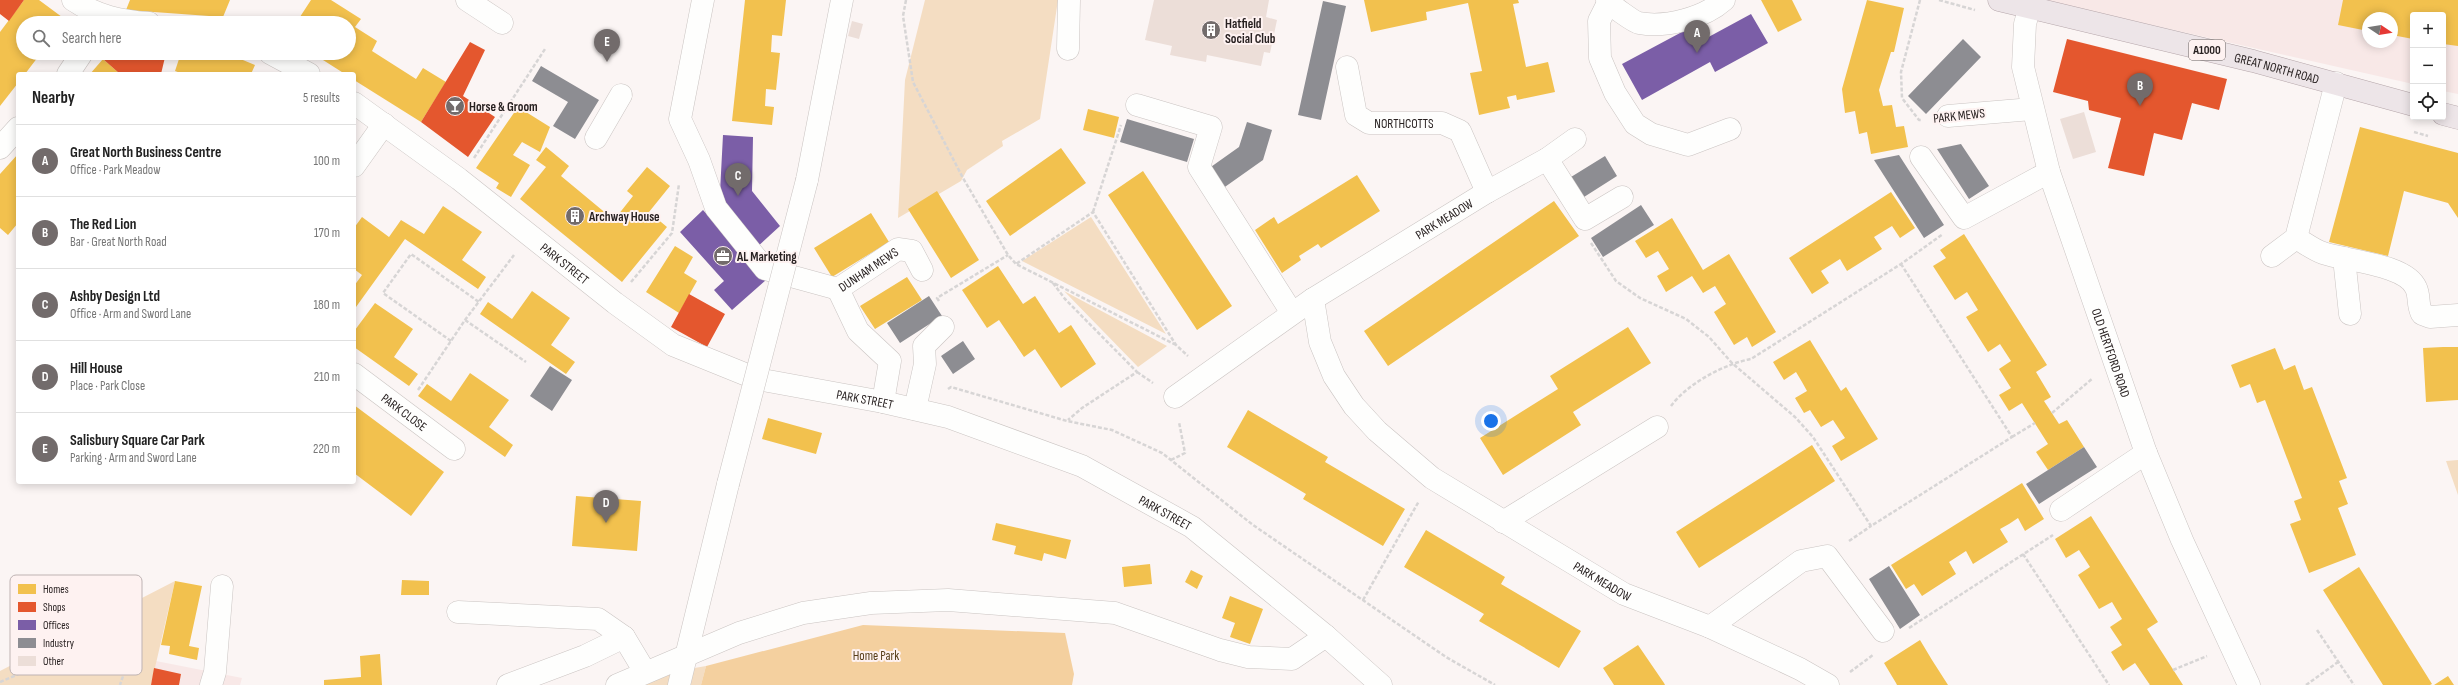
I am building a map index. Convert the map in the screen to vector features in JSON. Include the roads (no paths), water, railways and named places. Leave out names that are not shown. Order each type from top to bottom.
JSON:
[{"type":"main road","name":"GREAT NORTH ROAD","points":[[1990,6],[2030,6],[2336,83],[2410,104]]},
{"type":"main road","points":[[2446,115],[2458,118]]},
{"type":"street","points":[[73,0],[95,16]]},
{"type":"street","points":[[467,0],[502,23]]},
{"type":"street","points":[[703,0],[680,119],[699,160],[716,208],[766,269],[838,289]]},
{"type":"street","points":[[679,685],[728,484],[808,180],[842,0]]},
{"type":"street","points":[[1068,49],[1069,0]]},
{"type":"street","points":[[1724,0],[1715,8],[1673,23],[1638,23],[1607,1],[1599,21],[1600,58],[1615,93],[1634,124],[1650,134],[1688,145],[1730,129]]},
{"type":"street","name":"OLD HERTFORD ROAD","points":[[2030,6],[2025,24],[2023,68],[2032,109],[2049,172],[2146,453],[2182,540],[2250,685]]},
{"type":"street","points":[[69,72],[77,60]]},
{"type":"street","points":[[283,60],[304,72]]},
{"type":"street","name":"NORTHCOTTS","points":[[1348,67],[1356,115],[1370,123],[1442,123],[1460,131],[1487,192]]},
{"type":"street","points":[[2272,256],[2296,238],[2336,83]]},
{"type":"street","points":[[596,138],[621,95]]},
{"type":"street","name":"PARK STREET","points":[[356,104],[459,179],[615,303],[673,345],[729,369],[757,379],[883,402],[948,417],[1082,466],[1192,527],[1326,636],[1381,685]]},
{"type":"street","points":[[1137,105],[1211,127],[1199,166],[1292,313]]},
{"type":"street","name":"PARK MEWS","points":[[1948,116],[2032,109]]},
{"type":"street","points":[[356,163],[384,124]]},
{"type":"street","points":[[0,148],[16,130]]},
{"type":"street","name":"PARK MEADOW","points":[[1175,397],[1313,299],[1487,192],[1547,159],[1575,139]]},
{"type":"street","points":[[1921,157],[1964,218],[2049,172]]},
{"type":"street","points":[[1547,159],[1586,220],[1622,197]]},
{"type":"street","points":[[2296,238],[2322,253],[2393,270],[2407,276],[2416,288],[2418,306],[2422,314],[2430,317],[2458,315]]},
{"type":"street","name":"DUNHAM MEWS","points":[[883,402],[890,361],[858,331],[838,289],[898,249],[912,252],[922,270]]},
{"type":"street","points":[[2344,258],[2350,314]]},
{"type":"street","name":"PARK MEADOW","points":[[1313,299],[1320,342],[1334,376],[1354,406],[1377,431],[1432,478],[1624,594],[1710,627],[1800,669],[1828,685]]},
{"type":"street","points":[[915,409],[924,364],[924,346],[943,327]]},
{"type":"street","name":"PARK CLOSE","points":[[356,376],[454,449]]},
{"type":"street","points":[[1503,522],[1657,427]]},
{"type":"street","points":[[2061,510],[2146,453]]},
{"type":"street","points":[[1710,627],[1801,561],[1827,556],[1884,631]]},
{"type":"street","points":[[211,685],[215,672],[222,586]]},
{"type":"street","points":[[616,685],[739,633],[803,613],[871,603],[948,600],[1115,613],[1220,650],[1248,657],[1292,659],[1326,636]]},
{"type":"street","points":[[458,612],[598,619],[624,637],[645,672]]},
{"type":"street","points":[[508,685],[585,656],[624,637]]},
{"type":"place","name":"Hatfield Social Club","points":[[1211,30]]},
{"type":"place","name":"Great North Business Centre","points":[[1697,53]]},
{"type":"place","name":"Salisbury Square Car Park","points":[[607,62]]},
{"type":"place","name":"Horse & Groom","points":[[455,106]]},
{"type":"place","name":"The Red Lion","points":[[2140,106]]},
{"type":"place","name":"Ashby Design Ltd","points":[[738,196]]},
{"type":"place","name":"Archway House","points":[[575,216]]},
{"type":"place","name":"AL Marketing","points":[[723,256]]},
{"type":"place","name":"Hill House","points":[[606,523]]},
{"type":"park label","name":"Home Park","points":[[876,655]]}]
